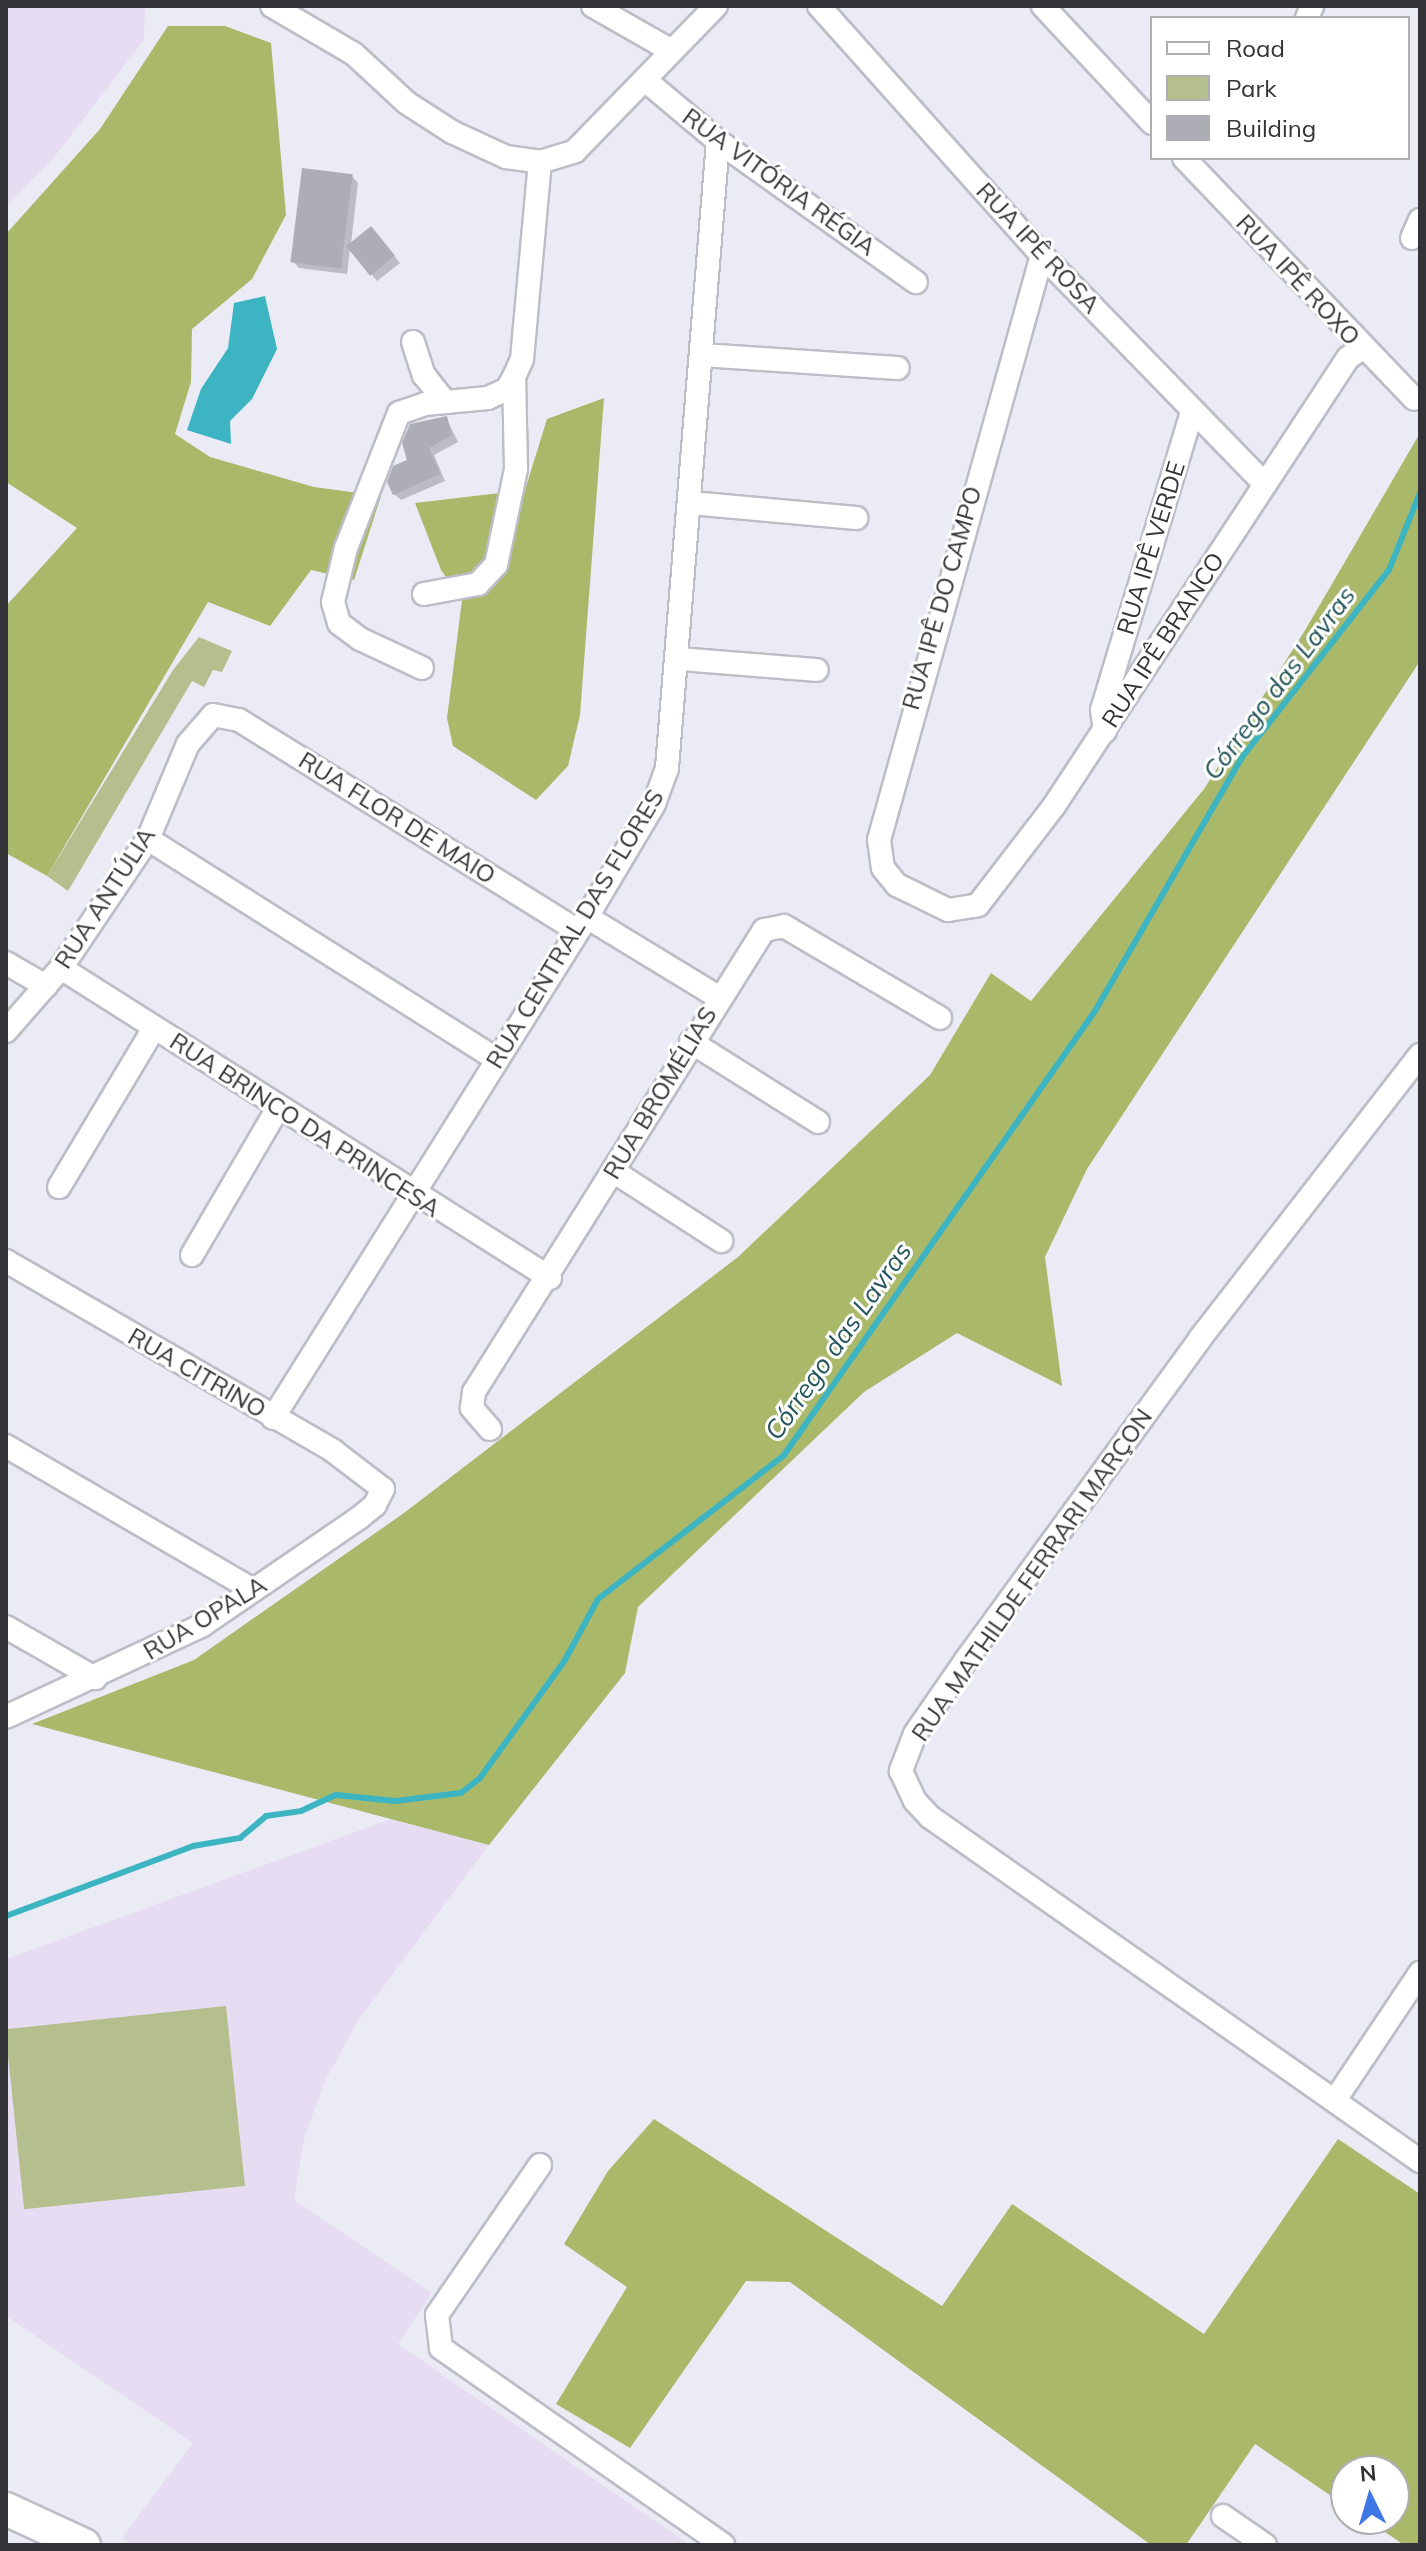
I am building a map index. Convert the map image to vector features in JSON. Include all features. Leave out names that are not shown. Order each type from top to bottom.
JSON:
[{"type":"street","points":[[272,6],[354,54],[407,103],[452,132],[506,157],[540,162],[575,151],[716,6]]},
{"type":"street","points":[[593,6],[672,51]]},
{"type":"street","name":"RUA IPÊ ROSA","points":[[819,6],[1042,255],[1265,484]]},
{"type":"street","points":[[1043,6],[1150,121]]},
{"type":"street","name":"RUA VITÓRIA RÉGIA","points":[[645,80],[718,141],[916,282]]},
{"type":"street","name":"RUA CENTRAL DAS FLORES","points":[[273,1418],[583,924],[654,804],[667,768],[680,659],[718,141]]},
{"type":"street","name":"RUA IPÊ ROXO","points":[[1186,160],[1362,348],[1414,399]]},
{"type":"street","points":[[422,668],[360,639],[339,623],[333,602],[346,548],[399,413],[445,402],[499,395],[514,377],[522,359],[540,162]]},
{"type":"street","name":"RUA IPÊ DO CAMPO","points":[[948,910],[897,885],[878,856],[879,840],[1042,255]]},
{"type":"street","points":[[413,342],[418,362],[445,402]]},
{"type":"street","name":"RUA IPÊ BRANCO","points":[[948,910],[978,905],[990,891],[1105,731],[1348,358],[1362,348]]},
{"type":"street","points":[[702,355],[898,368]]},
{"type":"street","points":[[424,594],[478,584],[496,565],[516,469],[514,377]]},
{"type":"street","name":"RUA IPÊ VERDE","points":[[1105,731],[1102,710],[1192,411]]},
{"type":"street","points":[[691,503],[856,518]]},
{"type":"street","points":[[680,659],[817,670]]},
{"type":"street","name":"RUA FLOR DE MAIO","points":[[213,715],[239,720],[583,924],[718,997]]},
{"type":"street","name":"RUA ANTÚLIA","points":[[6,1031],[61,968],[148,839],[188,744],[213,715]]},
{"type":"street","points":[[148,839],[497,1060]]},
{"type":"street","name":"RUA BROMÉLIAS","points":[[490,1429],[472,1408],[474,1392],[550,1278],[756,938],[784,926],[940,1018]]},
{"type":"street","points":[[6,963],[46,986]]},
{"type":"street","name":"RUA BRINCO DA PRINCESA","points":[[61,968],[413,1195],[550,1278]]},
{"type":"street","points":[[59,1187],[154,1028]]},
{"type":"street","points":[[691,1042],[818,1122]]},
{"type":"street","name":"RUA MATHILDE FERRARI MARÇON","points":[[1420,1055],[1200,1339],[966,1660],[915,1734],[901,1771],[915,1801],[930,1817],[1420,2161]]},
{"type":"street","points":[[192,1255],[278,1108]]},
{"type":"street","points":[[613,1171],[721,1241]]},
{"type":"street","name":"RUA CITRINO","points":[[6,1261],[365,1471],[383,1489]]},
{"type":"street","points":[[6,1446],[253,1590]]},
{"type":"street","name":"RUA OPALA","points":[[6,1717],[203,1625],[375,1505],[383,1489]]},
{"type":"street","points":[[6,1627],[95,1678]]},
{"type":"street","points":[[1335,2100],[1420,1973]]},
{"type":"street","points":[[540,2165],[437,2315],[441,2348],[723,2545]]},
{"type":"street","points":[[6,2509],[84,2545]]},
{"type":"street","points":[[1223,2516],[1265,2545]]},
{"type":"shaded area","points":[[6,6],[145,6],[144,40],[52,160],[6,205]]},
{"type":"shaded area","points":[[391,1819],[489,1845],[357,2022],[324,2083],[304,2139],[294,2200],[432,2293],[398,2344],[690,2545],[133,2545],[122,2538],[193,2443],[6,2316],[6,1959]]},
{"type":"green space","points":[[168,26],[225,26],[271,43],[286,215],[252,279],[192,329],[191,382],[175,434],[210,457],[314,487],[381,496],[354,580],[311,570],[270,626],[208,602],[47,876],[6,853],[6,606],[77,528],[6,482],[6,234],[100,129]]},
{"type":"green space","points":[[604,398],[580,715],[568,766],[536,800],[453,746],[447,718],[462,600],[441,570],[415,503],[525,490],[547,419]]},
{"type":"green space","points":[[1420,433],[1420,661],[1087,1169],[1045,1257],[1062,1386],[957,1333],[864,1392],[638,1607],[625,1673],[489,1845],[32,1724],[194,1660],[404,1513],[738,1257],[930,1075],[991,973],[1031,1001],[1204,789],[1304,632]]},
{"type":"green space","points":[[199,637],[232,651],[222,672],[213,670],[204,687],[192,681],[68,891],[47,876],[173,670]]},
{"type":"green space","points":[[226,2006],[245,2186],[24,2209],[6,2029]]},
{"type":"green space","points":[[654,2119],[942,2306],[1012,2204],[1204,2334],[1338,2139],[1420,2194],[1420,2545],[1404,2545],[1389,2535],[1410,2535],[1410,2455],[1330,2455],[1330,2495],[1255,2444],[1186,2545],[1151,2545],[790,2282],[746,2281],[630,2448],[556,2404],[627,2287],[564,2244],[608,2171]]},
{"type":"water","points":[[265,296],[277,349],[252,399],[230,421],[231,444],[187,430],[201,389],[228,348],[234,303]]},
{"type":"building","points":[[302,168],[353,174],[341,269],[290,262]]},
{"type":"building","points":[[371,226],[395,256],[370,276],[346,246]]},
{"type":"building","points":[[447,416],[452,435],[429,448],[440,474],[393,495],[387,482],[393,466],[407,460],[402,443],[410,424]]},
{"type":"waterway","name":"Córrego das Lavras","points":[[6,1916],[193,1846],[240,1838],[266,1816],[301,1811],[336,1795],[395,1801],[461,1793],[480,1778],[565,1660],[598,1599],[784,1455],[1095,1011],[1243,756],[1389,570],[1420,493]]}]
